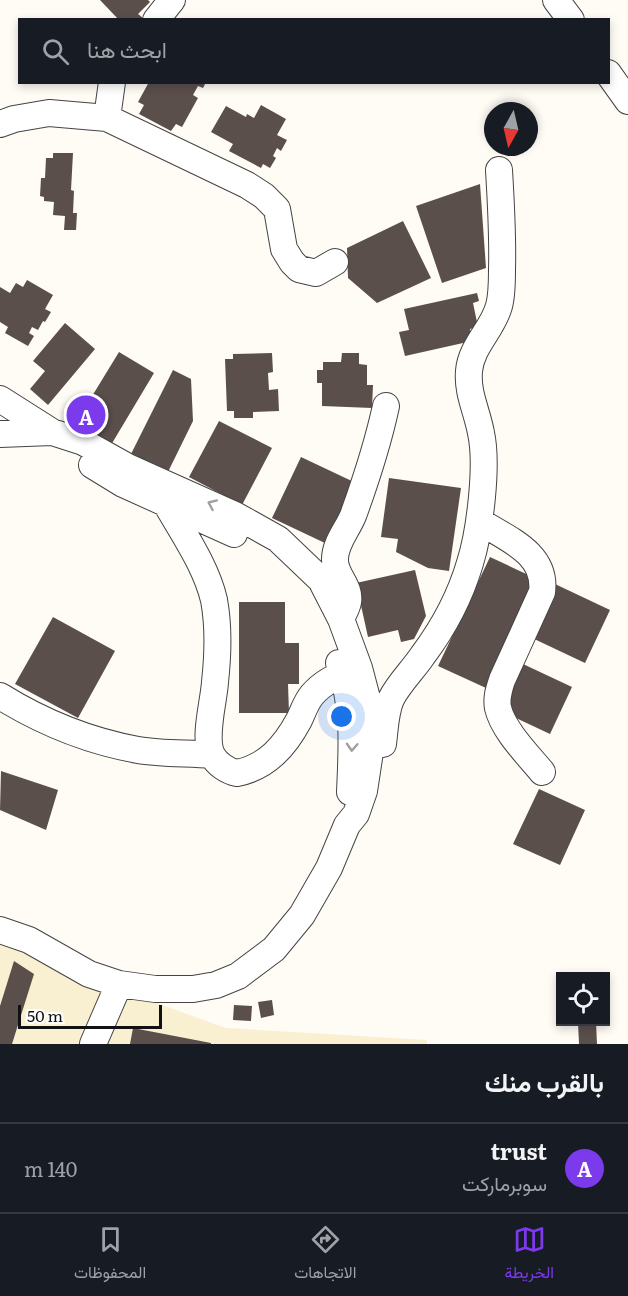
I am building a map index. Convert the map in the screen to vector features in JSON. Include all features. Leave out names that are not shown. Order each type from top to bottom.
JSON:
[{"type":"street","points":[[158,18],[172,0]]},
{"type":"street","points":[[556,0],[570,18]]},
{"type":"street","points":[[610,74],[628,101]]},
{"type":"street","points":[[106,118],[112,84]]},
{"type":"street","points":[[0,124],[49,112],[106,118],[247,185],[264,196],[277,209],[284,249],[299,270],[316,273],[335,262]]},
{"type":"street","points":[[364,791],[377,782],[385,723],[391,700],[429,647],[458,598],[471,561],[479,521],[483,449],[482,433],[469,391],[468,373],[476,349],[494,321],[500,305],[502,226],[499,170]]},
{"type":"street","points":[[0,399],[56,434],[92,465],[123,484],[227,530],[268,553],[307,590],[351,670],[371,716],[373,732],[364,791],[356,814],[347,825],[329,868],[302,915],[274,949],[237,976],[216,985],[193,989],[119,984],[89,974],[29,940],[0,930]]},
{"type":"street","points":[[341,619],[348,604],[348,595],[336,569],[337,547],[354,515],[376,452],[386,406]]},
{"type":"street","points":[[0,434],[56,434],[83,442],[128,467],[234,515],[278,539],[321,580],[341,619],[351,670],[353,733],[347,825]]},
{"type":"street","points":[[167,505],[195,555],[213,597],[218,625],[215,684],[209,732],[212,755],[222,767],[232,772],[245,772],[262,765],[281,747],[293,731],[311,696],[327,682],[351,670]]},
{"type":"street","points":[[479,521],[522,548],[541,569],[542,592],[502,680],[498,694],[498,708],[503,720],[542,772]]},
{"type":"street","points":[[0,696],[33,716],[106,742],[140,750],[212,755]]},
{"type":"street","points":[[93,1044],[119,984]]},
{"type":"shaded area","points":[[0,933],[59,967],[225,1028],[427,1040],[427,1044],[0,1044]]},
{"type":"building","points":[[100,0],[148,0],[150,2],[138,14],[143,18],[117,18]]},
{"type":"building","points":[[148,84],[205,84],[203,88],[198,86],[193,95],[198,98],[182,127],[176,124],[171,131],[139,114],[144,105],[138,102]]},
{"type":"building","points":[[261,105],[286,119],[277,135],[287,140],[281,151],[277,148],[273,156],[276,158],[270,168],[263,164],[261,168],[229,151],[233,144],[211,132],[226,106],[246,117],[247,114],[254,118]]},
{"type":"building","points":[[53,153],[73,153],[71,190],[74,191],[73,213],[77,213],[76,230],[64,230],[65,216],[53,215],[54,202],[44,201],[44,197],[40,196],[41,178],[45,178],[46,158],[53,158]]},
{"type":"building","points":[[480,184],[486,268],[442,283],[416,206]]},
{"type":"building","points":[[403,221],[431,278],[377,303],[348,278],[347,248]]},
{"type":"building","points":[[27,280],[53,295],[45,309],[51,312],[38,330],[32,327],[29,333],[34,336],[28,346],[5,333],[8,327],[0,322],[0,287],[10,293],[16,283],[23,287]]},
{"type":"building","points":[[477,293],[479,301],[473,303],[478,327],[470,329],[472,341],[405,356],[399,332],[409,330],[404,309]]},
{"type":"building","points":[[65,323],[95,349],[48,405],[30,389],[45,371],[33,361]]},
{"type":"building","points":[[119,352],[154,373],[111,445],[75,424]]},
{"type":"building","points":[[272,353],[273,372],[268,373],[269,390],[278,389],[279,411],[253,412],[253,418],[234,418],[234,411],[227,411],[225,359],[233,359],[233,354]]},
{"type":"building","points":[[342,353],[359,353],[359,364],[367,365],[367,385],[373,385],[372,408],[322,406],[322,383],[317,383],[317,370],[323,370],[323,362],[341,362]]},
{"type":"building","points":[[173,370],[191,379],[193,421],[165,478],[128,460]]},
{"type":"building","points":[[219,421],[272,448],[242,505],[189,477]]},
{"type":"building","points":[[301,457],[356,483],[327,544],[272,518]]},
{"type":"building","points":[[389,478],[461,488],[449,571],[428,568],[396,552],[398,539],[381,537]]},
{"type":"building","points":[[490,557],[537,579],[486,688],[438,666]]},
{"type":"building","points":[[415,570],[426,616],[414,639],[401,642],[398,630],[368,637],[356,583]]},
{"type":"building","points":[[555,584],[610,610],[585,663],[530,637]]},
{"type":"building","points":[[239,602],[285,602],[285,643],[299,643],[299,684],[288,684],[289,713],[239,713]]},
{"type":"building","points":[[53,617],[115,651],[78,718],[15,684]]},
{"type":"building","points":[[523,664],[572,687],[550,734],[501,711]]},
{"type":"building","points":[[1,771],[58,790],[46,830],[0,810]]},
{"type":"building","points":[[539,789],[585,810],[560,865],[513,844]]},
{"type":"building","points":[[14,961],[34,974],[12,1044],[0,1044],[0,1006]]},
{"type":"building","points":[[272,1000],[274,1015],[261,1018],[258,1002]]},
{"type":"building","points":[[234,1005],[252,1006],[251,1021],[233,1020]]},
{"type":"building","points":[[578,1026],[596,1026],[597,1044],[579,1044]]},
{"type":"building","points":[[133,1028],[211,1043],[211,1044],[130,1044]]},
{"type":"place","name":"trust","points":[[86,415]]}]
